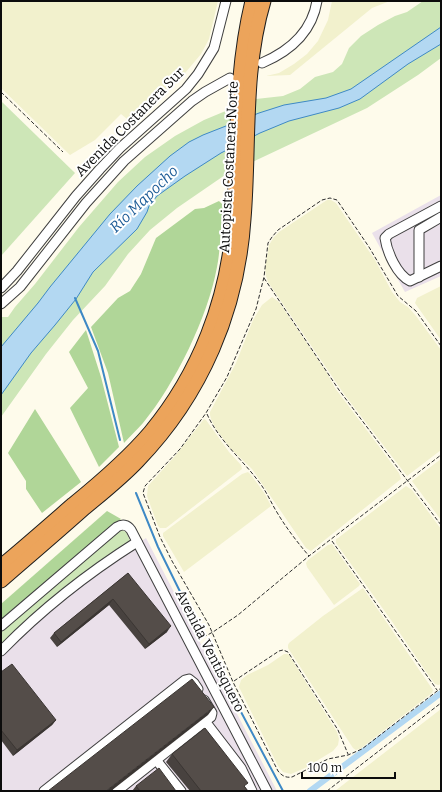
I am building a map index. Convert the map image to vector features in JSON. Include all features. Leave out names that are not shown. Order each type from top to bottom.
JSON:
[{"type":"highway","name":"Autopista Costanera Norte","points":[[1,581],[138,461],[167,428],[191,393],[212,352],[224,324],[242,249],[237,100],[243,44],[252,1]]},
{"type":"highway","name":"Autopista Costanera Norte","points":[[1,566],[117,466],[148,434],[177,395],[202,349],[219,305],[230,252],[241,184],[254,47],[264,1]]},
{"type":"street","name":"Avenida Costanera Sur","points":[[1,288],[17,271],[100,168],[186,89],[206,64],[214,48],[226,1]]},
{"type":"street","points":[[262,63],[278,56],[299,39],[310,22],[318,1]]},
{"type":"street","points":[[195,78],[203,83],[205,92]]},
{"type":"street","name":"Avenida Costanera Sur","points":[[1,304],[23,283],[86,203],[112,174],[174,116],[205,92],[230,78]]},
{"type":"street","points":[[166,106],[168,112],[174,116]]},
{"type":"street","points":[[441,206],[389,234],[385,238],[386,249],[405,279],[410,281],[441,266]]},
{"type":"street","points":[[419,277],[419,230],[441,218]]},
{"type":"street","name":"Avenida Ventisquero","points":[[1,626],[117,527],[125,525],[131,530],[267,791]]},
{"type":"street","points":[[1,651],[45,609],[96,569],[137,542]]},
{"type":"street","points":[[44,791],[185,680],[189,679],[194,683],[212,713],[211,717],[118,791]]},
{"type":"street","points":[[204,723],[208,725],[240,768],[252,791]]},
{"type":"street","points":[[157,761],[181,791]]},
{"type":"path","points":[[1,92],[63,152]]},
{"type":"path","points":[[441,346],[416,311],[398,296],[369,247],[335,199],[328,198],[322,200],[275,233],[268,244],[264,277],[256,309],[227,377],[206,413],[180,449],[143,490],[154,523],[166,549],[213,632],[233,682],[278,771],[282,775],[292,777],[328,759],[348,755],[367,746],[441,688]]},
{"type":"path","points":[[264,277],[339,390],[441,525]]},
{"type":"path","points":[[206,413],[214,428],[225,443],[262,486],[278,513],[309,556]]},
{"type":"path","points":[[204,637],[238,614],[309,556],[441,455]]},
{"type":"path","points":[[331,540],[438,690]]},
{"type":"path","points":[[233,682],[279,651],[283,650],[288,652],[338,730],[348,755]]},
{"type":"path","points":[[327,791],[441,703]]},
{"type":"shaded area","points":[[441,195],[441,276],[405,292],[372,233]]},
{"type":"shaded area","points":[[146,538],[277,791],[1,791],[1,655],[12,643],[77,588],[111,561]]},
{"type":"green space","points":[[1,1],[218,1],[209,39],[201,54],[180,79],[132,123],[121,114],[95,140],[70,155],[1,88]]},
{"type":"green space","points":[[332,1],[390,1],[372,8],[290,75],[266,76],[279,73],[307,54],[318,41],[328,20]]},
{"type":"green space","points":[[423,1],[441,1],[441,58],[418,75],[367,108],[225,175],[177,208],[150,230],[128,254],[105,286],[73,320],[46,354],[1,417],[1,317],[8,317],[79,227],[118,182],[145,157],[175,136],[204,120],[248,104],[256,99],[283,96],[300,89],[315,77],[333,72],[342,64],[349,48],[361,36],[395,16],[407,12]]},
{"type":"green space","points":[[1,101],[75,173],[1,256]]},
{"type":"green space","points":[[327,200],[331,200],[336,203],[375,260],[392,292],[400,302],[408,307],[416,316],[441,350],[441,450],[407,476],[344,394],[268,282],[266,276],[265,268],[269,245],[274,237],[279,232]]},
{"type":"green space","points":[[219,201],[224,206],[217,267],[213,286],[198,328],[189,349],[167,389],[143,423],[124,443],[108,373],[91,327],[118,298],[130,291],[141,274],[156,238],[195,209],[204,208]]},
{"type":"green space","points":[[441,286],[441,340],[415,303],[417,298]]},
{"type":"green space","points":[[272,297],[279,302],[327,373],[335,388],[399,473],[401,479],[311,551],[306,548],[252,469],[230,448],[216,429],[210,415],[210,412],[236,363],[253,320],[262,305]]},
{"type":"green space","points":[[86,330],[101,377],[119,447],[99,467],[70,408],[88,388],[69,352]]},
{"type":"green space","points":[[35,409],[81,482],[42,513],[26,489],[26,481],[8,453]]},
{"type":"green space","points":[[204,419],[229,452],[241,465],[242,469],[166,528],[160,528],[147,496],[148,486],[175,456]]},
{"type":"green space","points":[[441,459],[441,520],[412,481]]},
{"type":"green space","points":[[248,472],[265,494],[271,506],[184,572],[163,536],[163,533],[242,474]]},
{"type":"green space","points":[[406,486],[412,490],[441,529],[441,684],[438,685],[435,684],[427,673],[336,543],[336,539]]},
{"type":"green space","points":[[107,511],[121,519],[1,621],[1,604]]},
{"type":"green space","points":[[122,530],[126,532],[130,541],[51,601],[1,648],[1,631]]},
{"type":"green space","points":[[332,544],[360,584],[334,605],[307,567],[306,563],[328,545]]},
{"type":"green space","points":[[363,588],[433,690],[432,693],[360,749],[356,750],[353,748],[288,648],[288,645],[323,616]]},
{"type":"green space","points":[[284,654],[289,655],[337,732],[339,739],[338,745],[333,751],[305,768],[291,774],[283,772],[278,766],[239,687],[241,680],[247,675],[268,665]]},
{"type":"green space","points":[[441,709],[441,791],[335,791]]},
{"type":"water","name":"Río Mapocho","points":[[441,27],[441,44],[408,64],[360,99],[339,108],[289,121],[260,133],[221,153],[157,196],[149,206],[137,229],[93,272],[76,299],[31,353],[1,395],[1,347],[110,214],[137,186],[170,156],[189,142],[203,135],[259,113],[284,105],[326,98],[351,89]]},
{"type":"building","points":[[128,573],[171,626],[149,644],[113,599],[61,642],[54,633]]},
{"type":"building","points":[[12,664],[56,720],[17,750],[1,730],[1,672]]},
{"type":"building","points":[[192,679],[214,707],[106,791],[48,791]]},
{"type":"building","points":[[205,728],[248,783],[244,786],[248,791],[201,791],[172,754]]},
{"type":"building","points":[[159,768],[176,791],[140,791],[136,786]]},
{"type":"waterway","points":[[75,298],[98,351],[120,440]]},
{"type":"waterway","points":[[136,493],[158,547],[198,628]]},
{"type":"waterway","points":[[207,648],[283,791]]},
{"type":"waterway","points":[[310,791],[441,693]]}]
